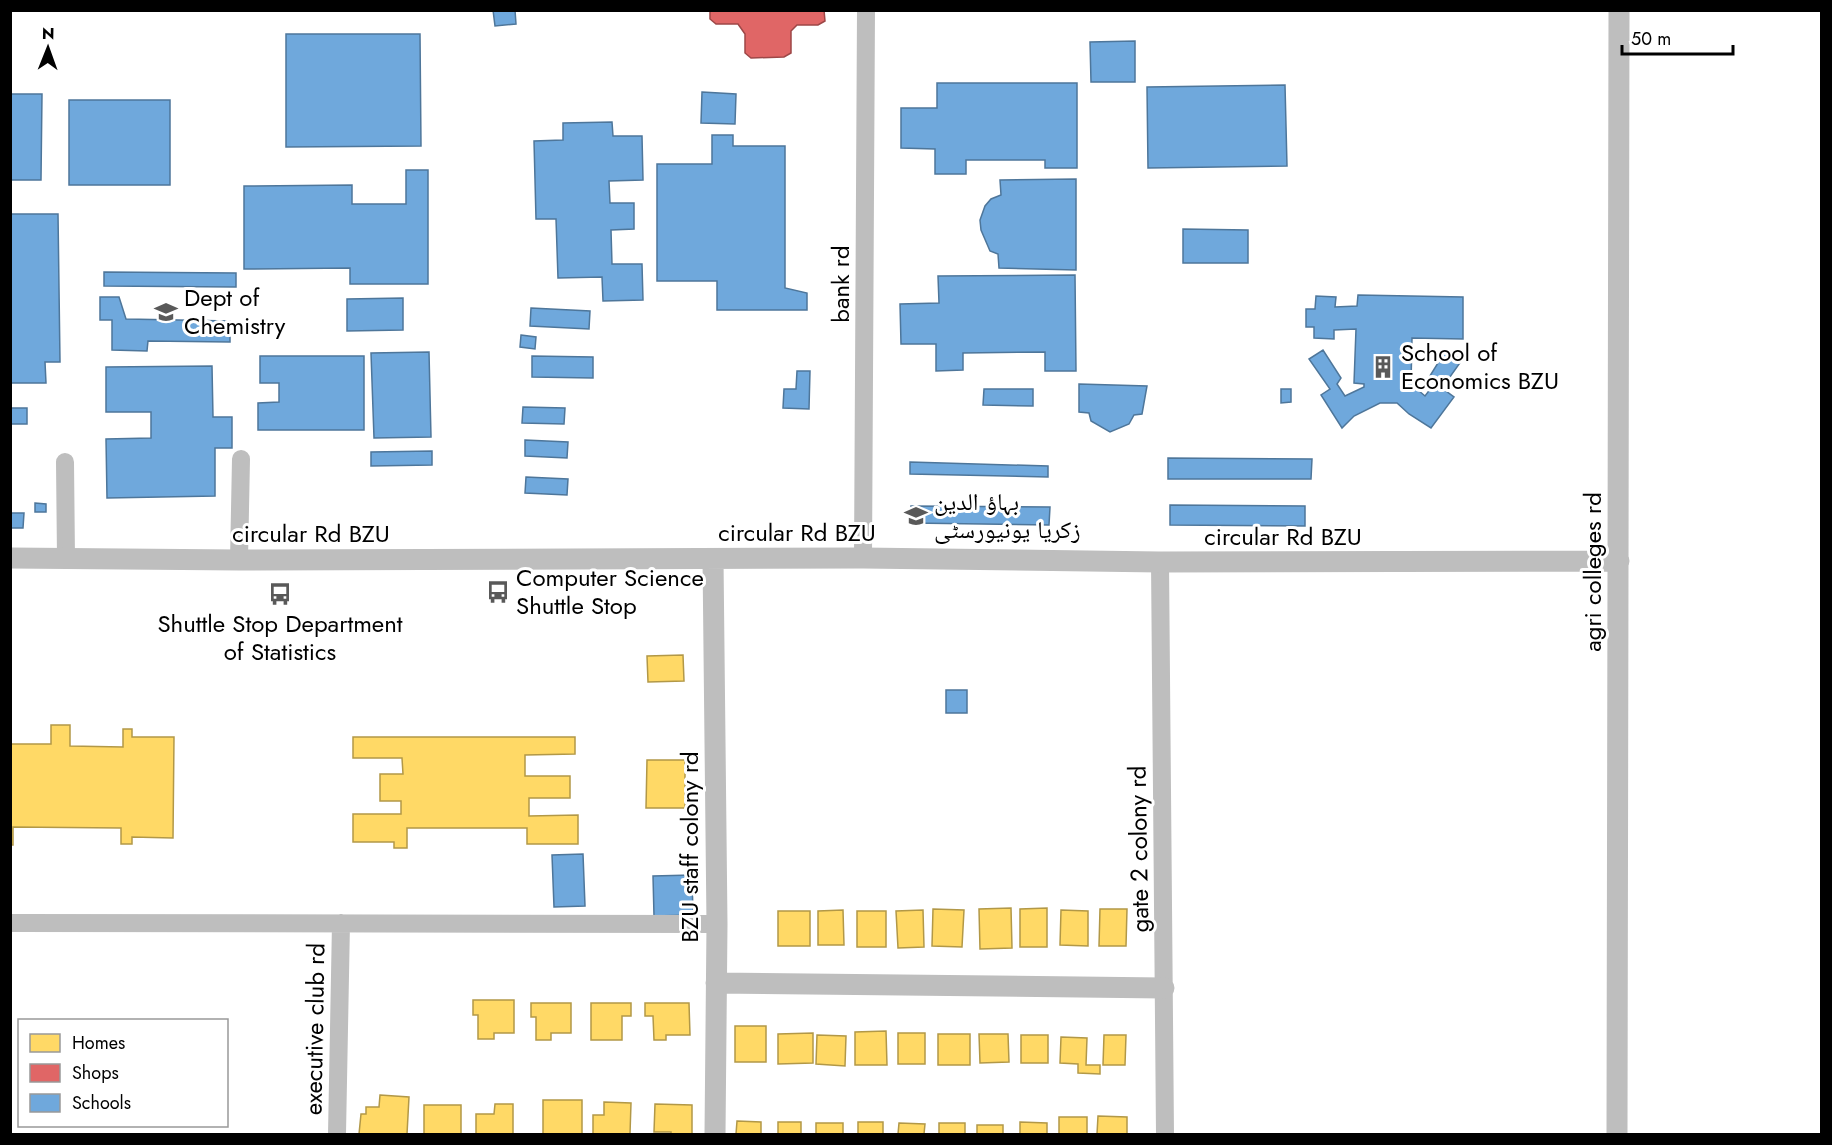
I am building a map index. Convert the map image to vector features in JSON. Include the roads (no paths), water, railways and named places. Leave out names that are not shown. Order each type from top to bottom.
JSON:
[{"type":"street","name":"bank rd","points":[[863,558],[866,10]]},
{"type":"street","name":"agri colleges rd","points":[[1617,1134],[1618,10]]},
{"type":"street","points":[[239,560],[242,459]]},
{"type":"street","points":[[65,462],[66,558]]},
{"type":"street","name":"circular Rd BZU","points":[[10,558],[239,560],[863,558],[1160,562],[1619,561]]},
{"type":"street","name":"BZU staff colony rd","points":[[713,559],[717,924],[715,1134]]},
{"type":"street","name":"gate 2 colony rd","points":[[1160,562],[1164,1134]]},
{"type":"street","points":[[10,923],[717,924]]},
{"type":"street","name":"executive club rd","points":[[337,1134],[340,923]]},
{"type":"street","points":[[716,983],[1164,988]]},
{"type":"place","name":"Dept of Chemistry","points":[[166,312]]},
{"type":"place","name":"School of Economics BZU","points":[[1383,367]]},
{"type":"place","name":"بہاؤ الدین زکریا یونیورسٹی","points":[[916,516]]},
{"type":"place","name":"Computer Science Shuttle Stop","points":[[498,592]]},
{"type":"place","name":"Shuttle Stop Department of Statistics","points":[[280,594]]}]
